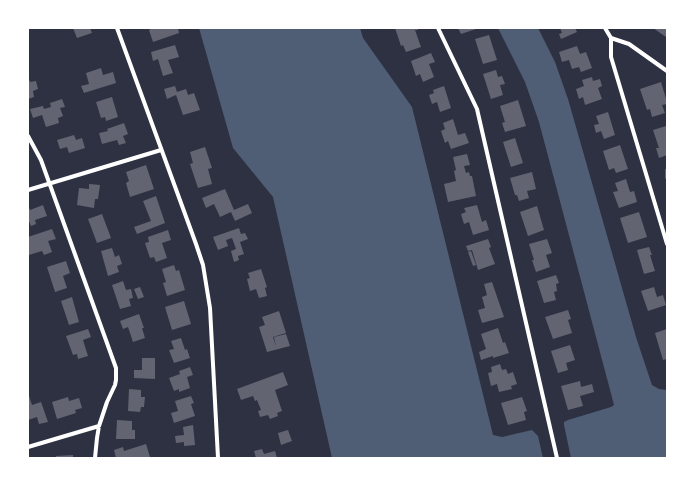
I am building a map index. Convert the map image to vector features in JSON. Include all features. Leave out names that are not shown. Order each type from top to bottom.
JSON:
[{"type":"street","points":[[117,28],[196,244],[207,286],[210,308],[218,458]]},
{"type":"street","points":[[438,28],[477,109],[557,458]]},
{"type":"street","points":[[605,28],[610,38],[611,57],[667,244]]},
{"type":"street","points":[[610,38],[629,44],[667,71]]},
{"type":"street","points":[[28,136],[42,160],[49,184],[116,368],[116,380],[99,426],[95,458]]},
{"type":"street","points":[[28,190],[162,150]]},
{"type":"street","points":[[28,447],[99,426]]},
{"type":"water","points":[[199,28],[360,28],[363,38],[412,107],[493,435],[502,437],[532,430],[538,436],[543,458],[332,458],[273,197],[233,148]]},
{"type":"water","points":[[498,28],[538,28],[555,62],[568,99],[636,337],[652,385],[659,389],[667,390],[667,458],[571,458],[564,422],[614,405],[539,122],[525,82]]},
{"type":"building","points":[[73,28],[90,28],[92,33],[77,38]]},
{"type":"building","points":[[153,28],[178,28],[179,33],[153,42],[149,30]]},
{"type":"building","points":[[395,28],[417,28],[418,30],[415,30],[421,47],[406,52],[403,45],[401,46]]},
{"type":"building","points":[[458,28],[479,28],[461,34]]},
{"type":"building","points":[[560,28],[575,28],[577,32],[561,39],[559,34],[562,33]]},
{"type":"building","points":[[653,28],[667,28],[667,36],[666,37]]},
{"type":"building","points":[[489,35],[497,60],[483,64],[475,39]]},
{"type":"building","points":[[175,45],[179,57],[168,60],[173,73],[163,76],[158,59],[153,61],[151,52]]},
{"type":"building","points":[[577,46],[580,54],[586,52],[592,68],[581,72],[579,67],[572,69],[569,60],[562,62],[559,52]]},
{"type":"building","points":[[431,53],[435,62],[429,64],[434,77],[423,82],[420,74],[416,76],[411,61]]},
{"type":"building","points":[[101,68],[103,75],[113,72],[116,83],[84,93],[81,86],[89,84],[86,73]]},
{"type":"building","points":[[496,70],[498,77],[502,76],[505,84],[500,85],[503,95],[491,99],[483,74]]},
{"type":"building","points":[[28,76],[30,82],[36,81],[38,89],[33,91],[34,97],[28,99]]},
{"type":"building","points":[[592,77],[593,81],[600,79],[602,86],[598,88],[602,99],[585,105],[583,97],[579,99],[576,89],[584,86],[582,80]]},
{"type":"building","points":[[661,82],[667,102],[667,104],[662,105],[665,113],[652,117],[650,109],[647,110],[640,89]]},
{"type":"building","points":[[175,86],[177,92],[186,89],[188,95],[194,93],[200,110],[183,115],[176,95],[167,99],[164,89]]},
{"type":"building","points":[[444,86],[451,108],[440,112],[437,102],[432,104],[429,95],[434,93],[433,90]]},
{"type":"building","points":[[112,97],[118,117],[106,121],[105,117],[101,118],[96,102]]},
{"type":"building","points":[[62,99],[65,107],[60,108],[63,116],[58,118],[59,123],[46,127],[42,115],[33,118],[30,109],[43,106],[44,109],[51,107],[50,103]]},
{"type":"building","points":[[518,100],[526,126],[505,132],[502,123],[505,122],[500,106]]},
{"type":"building","points":[[608,112],[615,135],[604,139],[601,131],[596,133],[594,125],[599,124],[596,116]]},
{"type":"building","points":[[453,119],[458,135],[465,133],[469,143],[451,149],[448,141],[445,143],[441,131],[445,129],[443,123]]},
{"type":"building","points":[[124,123],[128,134],[123,136],[126,143],[119,145],[117,140],[102,144],[99,133],[108,131],[107,129]]},
{"type":"building","points":[[666,126],[667,155],[659,158],[656,148],[659,148],[653,130]]},
{"type":"building","points":[[74,135],[76,140],[82,138],[85,148],[69,153],[67,147],[60,149],[57,140]]},
{"type":"building","points":[[515,138],[523,163],[511,167],[503,142]]},
{"type":"building","points":[[620,145],[628,169],[616,173],[614,168],[609,170],[603,151]]},
{"type":"building","points":[[205,147],[212,168],[208,169],[212,184],[198,188],[190,164],[193,163],[190,152]]},
{"type":"building","points":[[467,154],[470,165],[464,166],[466,173],[469,172],[470,176],[472,176],[476,196],[448,202],[444,184],[456,181],[454,171],[456,170],[453,157]]},
{"type":"building","points":[[146,165],[154,189],[130,197],[126,183],[129,181],[126,172]]},
{"type":"building","points":[[665,169],[667,169],[667,178],[665,179]]},
{"type":"building","points":[[532,172],[536,189],[527,191],[529,198],[519,201],[517,195],[515,195],[510,178]]},
{"type":"building","points":[[626,179],[630,192],[634,191],[637,202],[619,208],[613,192],[618,191],[615,183]]},
{"type":"building","points":[[89,184],[100,185],[98,199],[95,199],[94,208],[77,205],[79,188],[89,189]]},
{"type":"building","points":[[225,189],[234,210],[248,204],[252,213],[235,221],[231,212],[220,217],[214,204],[206,208],[202,198]]},
{"type":"building","points":[[156,196],[165,223],[137,234],[134,227],[151,221],[143,201]]},
{"type":"building","points":[[43,205],[47,216],[35,220],[36,224],[31,226],[28,219],[28,206],[30,210]]},
{"type":"building","points":[[477,205],[482,222],[486,220],[489,230],[473,235],[469,222],[464,224],[461,214],[466,212],[464,208]]},
{"type":"building","points":[[537,206],[544,230],[528,236],[520,212]]},
{"type":"building","points":[[639,212],[647,237],[628,243],[620,218]]},
{"type":"building","points":[[102,214],[111,238],[97,243],[88,219]]},
{"type":"building","points":[[239,228],[241,234],[245,233],[248,239],[240,242],[244,254],[238,256],[239,260],[234,262],[231,251],[236,249],[232,238],[226,240],[228,246],[218,250],[213,237]]},
{"type":"building","points":[[52,229],[56,239],[48,241],[52,252],[44,255],[42,251],[29,255],[28,237]]},
{"type":"building","points":[[168,230],[171,240],[162,243],[167,258],[156,262],[154,257],[150,258],[145,243],[149,242],[148,237]]},
{"type":"building","points":[[488,239],[491,247],[489,248],[495,264],[478,270],[472,250],[468,251],[466,246]]},
{"type":"building","points":[[547,239],[552,253],[546,255],[550,267],[536,272],[529,244]]},
{"type":"building","points":[[649,247],[655,271],[644,274],[637,250]]},
{"type":"building","points":[[112,248],[115,257],[119,255],[122,264],[117,266],[119,272],[108,276],[101,251]]},
{"type":"building","points":[[471,251],[476,265],[473,266],[468,252]]},
{"type":"building","points":[[66,261],[70,273],[63,276],[67,288],[55,292],[47,267]]},
{"type":"building","points":[[174,265],[176,271],[179,270],[185,290],[167,296],[163,283],[166,282],[162,269]]},
{"type":"building","points":[[261,269],[267,287],[265,288],[267,296],[259,298],[256,289],[250,291],[247,279],[250,278],[248,273]]},
{"type":"building","points":[[556,275],[559,283],[556,284],[557,291],[554,292],[556,300],[544,303],[537,281]]},
{"type":"building","points":[[123,281],[126,290],[131,289],[133,298],[129,299],[131,306],[120,309],[112,285]]},
{"type":"building","points":[[492,282],[504,317],[482,323],[478,310],[485,308],[482,297],[487,295],[484,284]]},
{"type":"building","points":[[140,287],[144,297],[138,299],[134,289]]},
{"type":"building","points":[[654,287],[657,297],[663,295],[666,305],[648,311],[641,291]]},
{"type":"building","points":[[72,297],[79,322],[69,325],[61,301]]},
{"type":"building","points":[[184,301],[191,324],[172,330],[165,307]]},
{"type":"building","points":[[568,310],[571,319],[568,320],[572,333],[553,339],[545,317]]},
{"type":"building","points":[[279,311],[286,333],[273,337],[276,347],[274,337],[286,334],[290,346],[267,352],[259,327],[265,325],[262,317]]},
{"type":"building","points":[[139,314],[144,328],[142,328],[145,338],[133,342],[128,327],[123,329],[120,321]]},
{"type":"building","points":[[498,328],[503,343],[505,342],[509,353],[481,360],[479,352],[486,349],[481,334]]},
{"type":"building","points":[[88,329],[91,337],[83,340],[88,356],[78,359],[77,354],[73,355],[66,336]]},
{"type":"building","points":[[667,329],[667,359],[663,360],[655,333]]},
{"type":"building","points":[[181,338],[185,350],[187,349],[190,358],[174,363],[169,350],[174,349],[171,341]]},
{"type":"building","points":[[570,345],[575,360],[566,363],[568,370],[558,373],[551,351]]},
{"type":"building","points":[[142,358],[155,358],[155,379],[134,378],[134,370],[142,370]]},
{"type":"building","points":[[500,364],[502,370],[506,369],[508,374],[513,372],[517,384],[511,386],[512,389],[499,392],[497,384],[491,386],[488,373],[492,372],[491,367]]},
{"type":"building","points":[[190,367],[193,375],[187,377],[190,388],[179,392],[179,389],[174,391],[169,378],[180,374],[179,371]]},
{"type":"building","points":[[283,372],[288,385],[275,390],[282,411],[277,413],[278,416],[270,419],[268,415],[260,417],[258,411],[261,410],[257,400],[255,401],[253,396],[241,400],[237,389]]},
{"type":"building","points":[[580,381],[581,387],[592,384],[594,392],[580,396],[583,406],[568,410],[561,386]]},
{"type":"building","points":[[129,389],[141,390],[141,397],[145,397],[144,407],[141,407],[140,412],[128,411]]},
{"type":"building","points":[[28,393],[32,405],[41,402],[48,422],[39,424],[37,417],[28,420]]},
{"type":"building","points":[[191,396],[194,403],[191,404],[195,416],[174,423],[171,413],[178,411],[175,401]]},
{"type":"building","points":[[68,397],[69,401],[79,398],[82,408],[75,410],[76,413],[57,419],[52,402]]},
{"type":"building","points":[[522,397],[527,411],[524,412],[526,420],[508,425],[501,403]]},
{"type":"building","points":[[117,420],[132,421],[132,430],[135,430],[135,439],[116,439]]},
{"type":"building","points":[[193,425],[195,445],[184,446],[184,442],[176,443],[175,436],[184,435],[183,427]]},
{"type":"building","points":[[288,430],[292,441],[281,445],[278,433]]},
{"type":"building","points":[[146,444],[150,457],[116,458],[114,450],[123,447],[124,451]]},
{"type":"building","points":[[262,449],[264,454],[275,451],[277,458],[256,458],[254,451]]},
{"type":"building","points":[[73,455],[73,458],[56,458],[56,456]]}]
